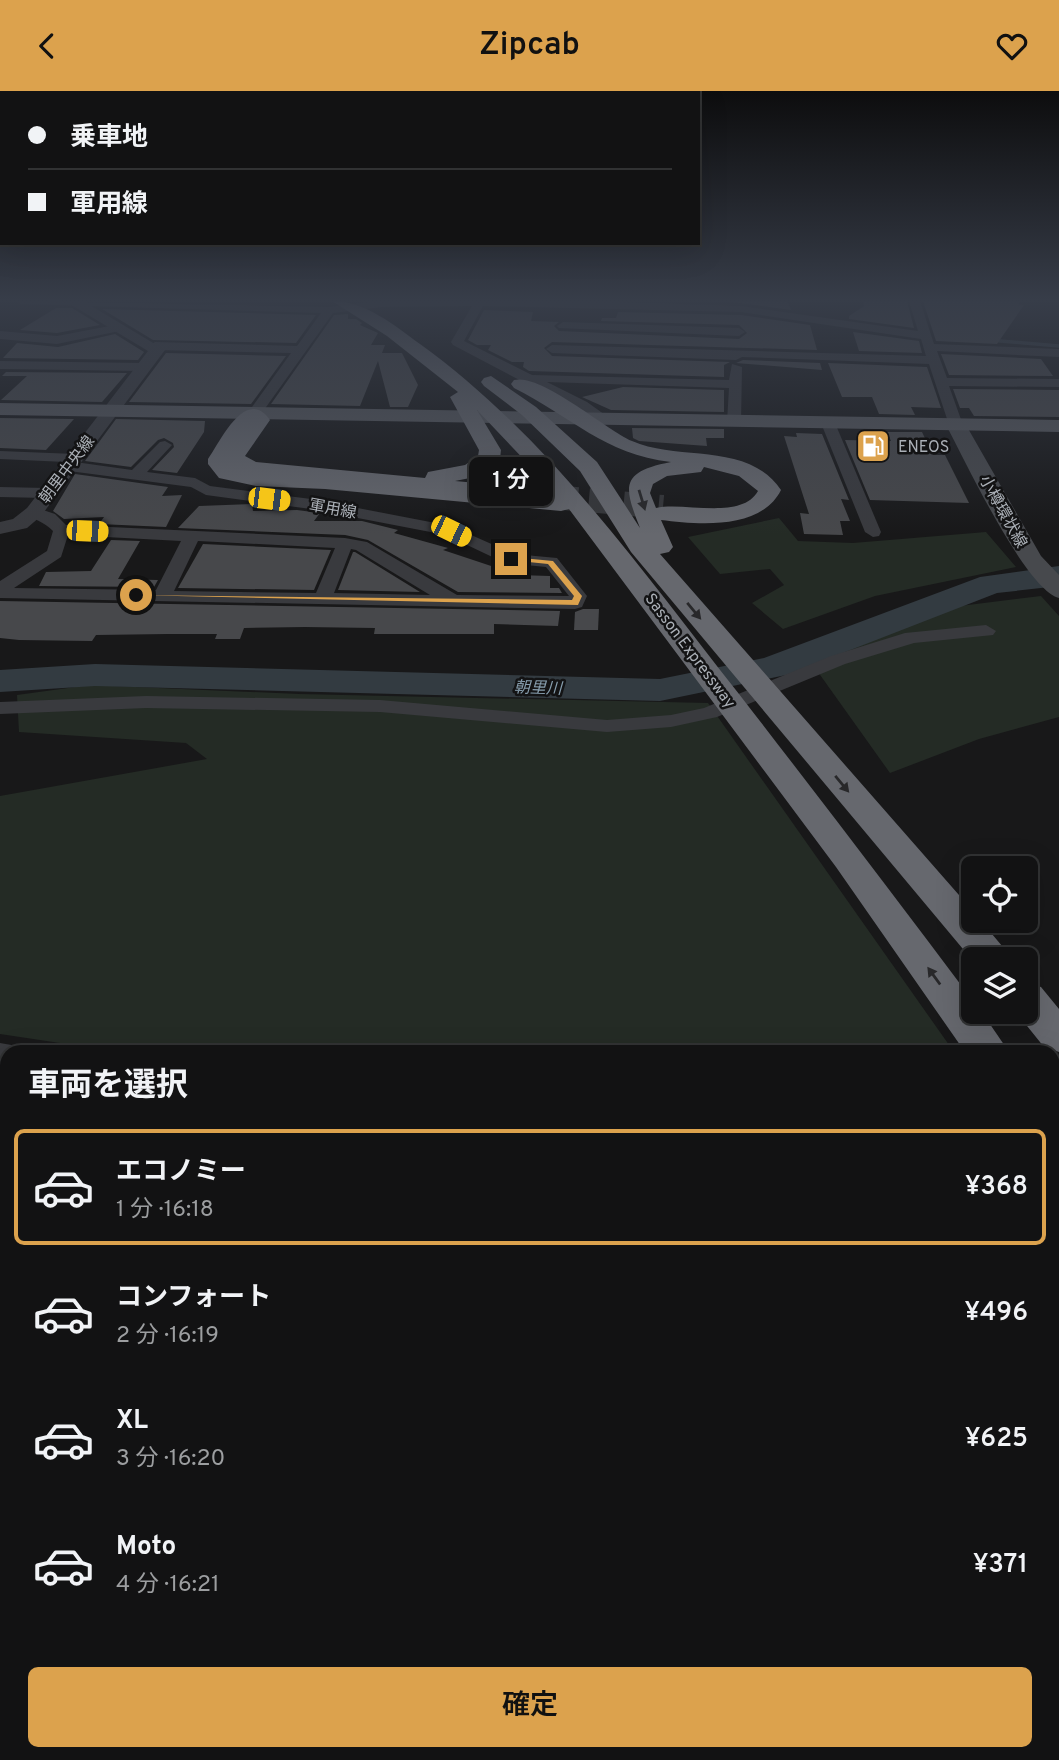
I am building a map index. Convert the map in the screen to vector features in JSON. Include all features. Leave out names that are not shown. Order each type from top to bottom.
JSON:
[{"type":"highway","points":[[239,447],[242,456],[255,462],[435,477],[463,473],[486,464],[490,450],[446,379]]},
{"type":"highway","name":"Sasson Expressway","points":[[455,379],[506,425],[571,496],[626,532],[983,947]]},
{"type":"highway","name":"Sasson Expressway","points":[[481,379],[513,398],[545,425],[594,474],[678,632],[849,859],[983,1045]]},
{"type":"highway","points":[[506,379],[598,423],[608,438],[631,449],[721,464],[753,473],[765,481],[770,490],[769,497],[761,504],[733,513],[626,532]]},
{"type":"highway","points":[[256,479],[557,500],[252,468],[236,460],[235,452],[260,420],[254,414],[245,419],[219,464],[227,473],[256,479],[499,510],[551,526]]},
{"type":"highway","points":[[1038,1012],[1059,1037]]},
{"type":"main road","points":[[0,409],[598,423],[1059,426]]},
{"type":"main road","name":"小樽環状線","points":[[956,425],[1031,559],[1059,590]]},
{"type":"street","name":"朝里中央線","points":[[18,522],[72,462],[134,379]]},
{"type":"street","points":[[254,414],[279,379]]},
{"type":"street","points":[[556,379],[598,423]]},
{"type":"street","points":[[680,379],[735,384]]},
{"type":"street","points":[[734,422],[735,379]]},
{"type":"street","points":[[941,379],[956,425]]},
{"type":"street","points":[[942,382],[1059,383]]},
{"type":"street","points":[[828,423],[873,532]]},
{"type":"street","points":[[137,474],[165,445]]},
{"type":"street","name":"軍用線","points":[[0,455],[72,462],[195,482],[206,490],[311,504],[451,531],[511,559],[551,562],[578,596],[575,603],[452,600]]},
{"type":"street","points":[[0,492],[46,493]]},
{"type":"street","points":[[18,522],[49,517],[61,530],[345,543],[361,546],[452,600]]},
{"type":"street","points":[[0,591],[55,553],[61,530]]},
{"type":"street","points":[[163,595],[192,536]]},
{"type":"street","points":[[323,598],[345,543]]},
{"type":"street","points":[[0,591],[452,600]]},
{"type":"street","points":[[0,708],[146,702],[380,706],[607,726],[671,721],[710,713],[838,660],[912,636],[986,631]]},
{"type":"shaded area","points":[[779,518],[798,541],[853,543],[986,532],[1016,567],[875,596],[783,629],[752,603],[784,585],[770,569],[720,574],[688,537]]},
{"type":"shaded area","points":[[1041,596],[1059,616],[1059,717],[979,739],[890,773],[813,665],[944,608]]},
{"type":"shaded area","points":[[90,685],[299,694],[708,703],[949,1045],[73,1045],[0,1034],[0,796],[207,759],[186,743],[19,732],[17,695]]},
{"type":"building","points":[[24,379],[122,379],[102,402],[1,400]]},
{"type":"building","points":[[146,379],[269,379],[251,404],[129,402]]},
{"type":"building","points":[[289,379],[371,379],[360,406],[271,404]]},
{"type":"building","points":[[383,379],[415,379],[418,385],[408,407],[390,407]]},
{"type":"building","points":[[835,379],[931,379],[941,408],[911,407],[915,415],[879,414],[872,397],[842,397]]},
{"type":"building","points":[[623,387],[724,390],[724,412],[611,410],[582,397]]},
{"type":"building","points":[[953,389],[1059,390],[1059,417],[974,416],[969,408],[960,408]]},
{"type":"building","points":[[0,418],[74,419],[46,450],[0,448]]},
{"type":"building","points":[[116,419],[205,421],[204,432],[177,473],[152,470],[174,447],[173,443],[164,438],[158,440],[131,467],[85,461]]},
{"type":"building","points":[[632,428],[724,429],[724,438],[706,438],[707,446],[639,441],[633,438]]},
{"type":"building","points":[[887,432],[922,432],[933,455],[945,455],[969,503],[870,500],[845,440],[891,441]]},
{"type":"building","points":[[796,433],[822,434],[849,500],[841,499],[850,521],[840,521],[843,535],[804,534],[800,513],[809,514],[784,436],[797,437]]},
{"type":"building","points":[[75,474],[168,487],[162,496],[182,495],[166,527],[99,524],[104,517],[64,519],[53,511]]},
{"type":"building","points":[[252,504],[253,511],[297,510],[320,513],[314,521],[362,521],[398,530],[394,533],[448,548],[443,550],[518,575],[550,576],[550,588],[559,588],[562,593],[458,592],[368,540],[345,535],[178,528],[199,506]]},
{"type":"building","points":[[111,540],[140,541],[118,579],[158,580],[154,587],[39,586],[46,572],[91,571]]},
{"type":"building","points":[[203,544],[331,550],[314,590],[178,588]]},
{"type":"building","points":[[355,552],[420,592],[338,590]]},
{"type":"building","points":[[0,601],[560,611],[558,626],[494,624],[494,634],[374,634],[375,628],[305,627],[244,628],[240,639],[215,639],[217,634],[168,634],[96,635],[92,641],[19,640],[0,638]]},
{"type":"building","points":[[599,609],[598,630],[574,630],[575,612]]},
{"type":"waterway","name":"朝里川","points":[[0,681],[95,675],[660,690],[773,667],[991,584],[1059,576]]},
{"type":"tunnel","points":[[554,497],[663,507]]},
{"type":"place","name":"ENEOS","points":[[873,446]]},
{"type":"route","points":[[136,595],[575,603],[578,596],[551,562],[511,559]]}]
